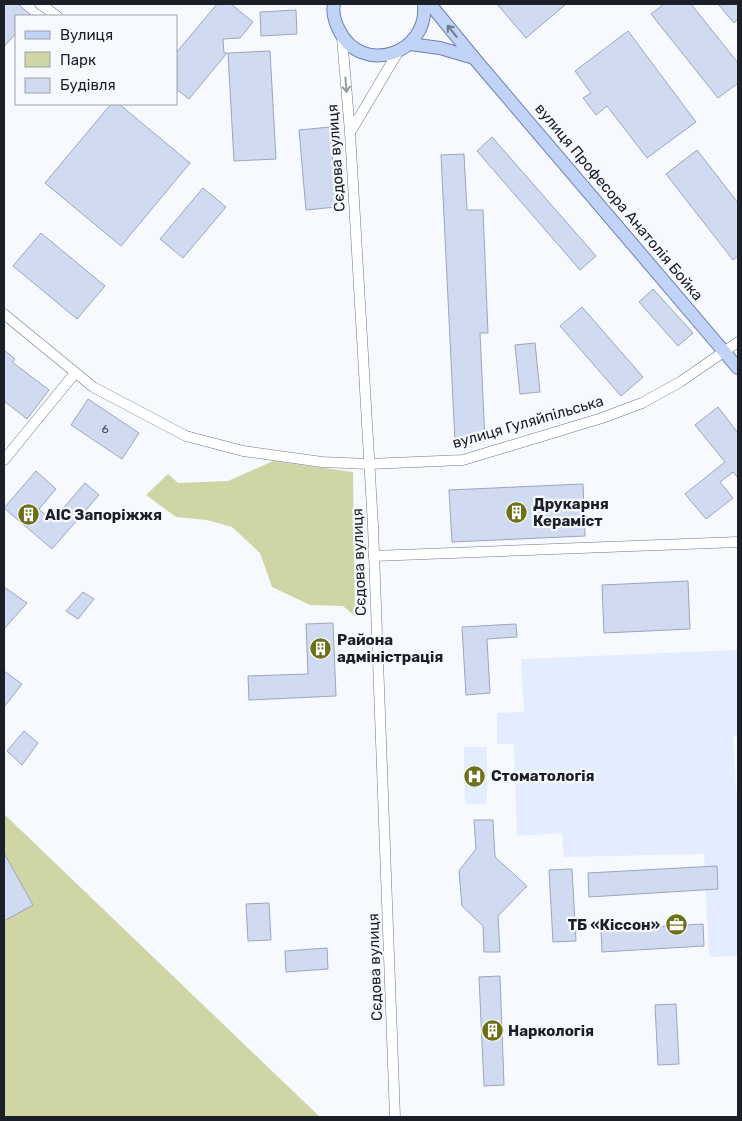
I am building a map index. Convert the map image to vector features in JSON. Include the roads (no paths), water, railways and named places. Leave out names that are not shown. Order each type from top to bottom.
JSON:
[{"type":"main road","points":[[334,4],[335,23],[342,37],[353,48],[367,54],[383,56],[398,52],[410,44],[419,33],[424,20],[424,4]]},
{"type":"main road","name":"вулиця Професора Анатолія Бойка","points":[[430,4],[738,368]]},
{"type":"main road","points":[[410,44],[440,48],[474,58]]},
{"type":"street","points":[[40,4],[56,15]]},
{"type":"street","name":"Сєдова вулиця","points":[[342,37],[350,132],[374,556],[394,1117]]},
{"type":"street","points":[[350,132],[398,52]]},
{"type":"street","name":"вулиця Гуляйпільська","points":[[4,314],[92,387],[186,436],[243,451],[322,462],[369,464],[463,460],[602,418],[642,403],[725,353],[738,342]]},
{"type":"street","points":[[4,460],[75,373]]},
{"type":"street","points":[[374,556],[738,542]]},
{"type":"place","name":"Друкарня Кераміст","points":[[517,513]]},
{"type":"place","name":"АІС Запоріжжя","points":[[29,515]]},
{"type":"place","name":"Района адміністрація","points":[[321,649]]},
{"type":"place","name":"Стоматологія","points":[[475,776]]},
{"type":"place","name":"ТБ «Кіссон»","points":[[676,925]]},
{"type":"place","name":"Наркологія","points":[[492,1031]]}]
